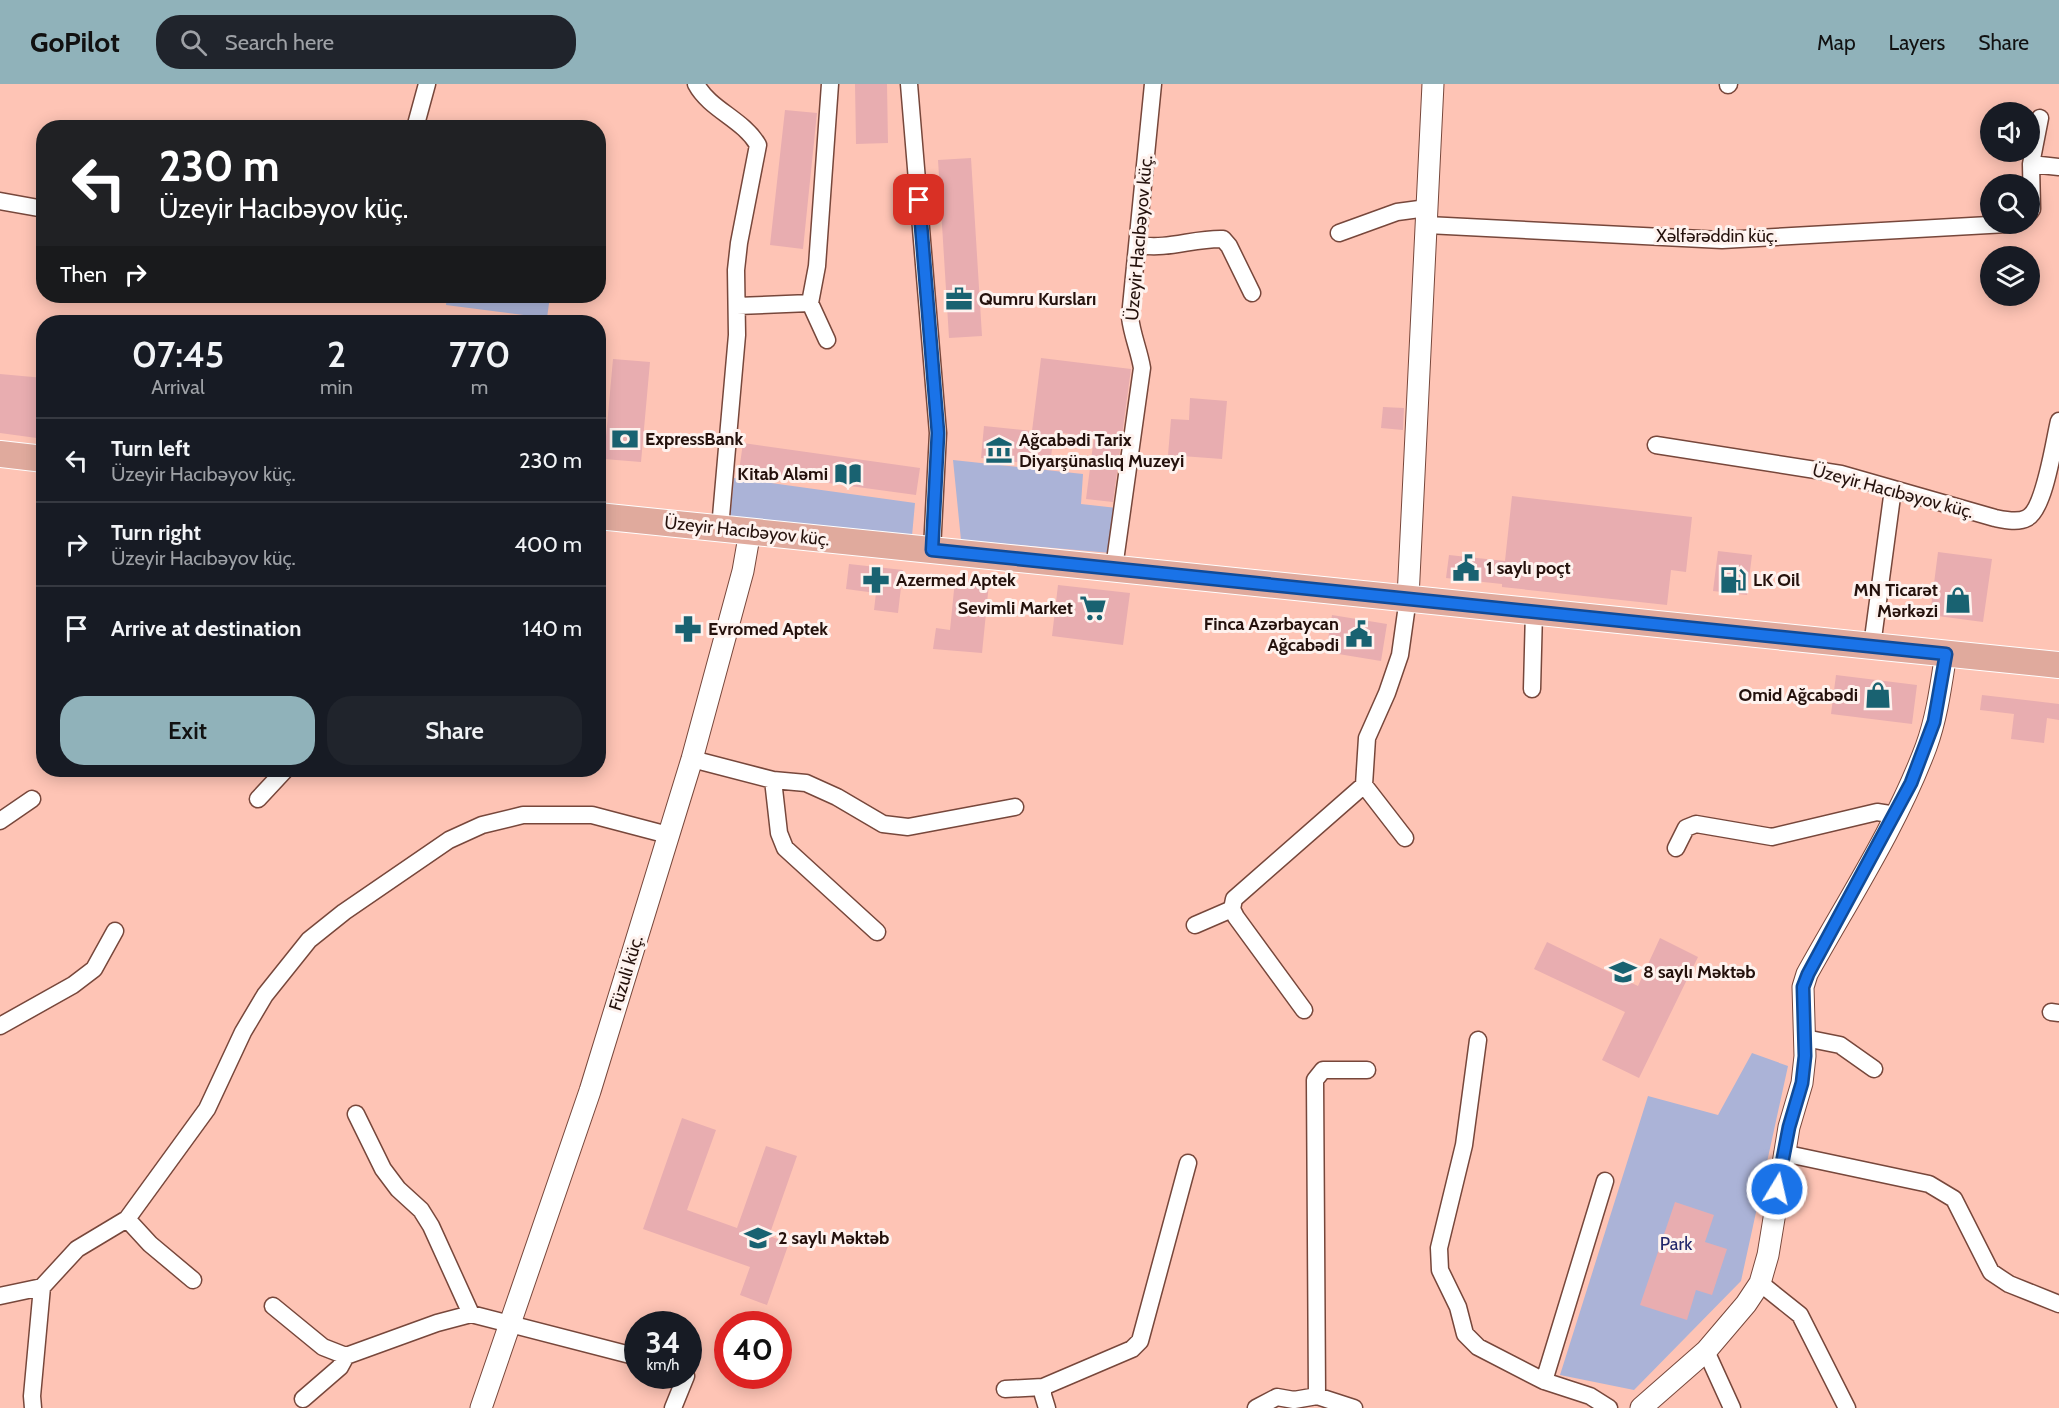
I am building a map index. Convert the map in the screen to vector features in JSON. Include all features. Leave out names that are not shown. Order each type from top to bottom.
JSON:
[{"type":"main road","points":[[0,454],[36,458]]},
{"type":"main road","name":"Üzeyir Hacıbəyov küç.","points":[[606,517],[2059,665]]},
{"type":"street","points":[[417,120],[427,84]]},
{"type":"street","points":[[696,84],[701,94],[751,132],[758,145],[736,270],[738,335],[720,528]]},
{"type":"street","points":[[827,340],[810,303],[817,266],[830,84]]},
{"type":"street","points":[[909,84],[938,433],[932,550]]},
{"type":"street","name":"Üzeyir Hacıbəyov küç.","points":[[1114,568],[1142,368],[1131,331],[1130,317],[1139,245],[1153,84]]},
{"type":"street","points":[[1405,838],[1364,785],[1367,738],[1387,693],[1400,655],[1408,598],[1433,84]]},
{"type":"street","points":[[2031,174],[2031,164],[2059,167]]},
{"type":"street","points":[[0,201],[36,208]]},
{"type":"street","name":"Xəlfərəddin küç.","points":[[1339,233],[1397,212],[1722,240],[1980,226]]},
{"type":"street","points":[[1139,245],[1166,247],[1223,239],[1229,246],[1252,293]]},
{"type":"street","points":[[737,306],[810,303]]},
{"type":"street","name":"Üzeyir Hacıbəyov küç.","points":[[1656,445],[1841,474],[1995,518],[2019,521],[2029,517],[2040,502],[2059,421]]},
{"type":"street","points":[[1872,646],[1893,489]]},
{"type":"street","name":"Füzuli küç.","points":[[481,1408],[590,1091],[692,759],[740,582],[750,531]]},
{"type":"street","points":[[1532,689],[1533,611]]},
{"type":"street","points":[[1641,1408],[1706,1351],[1760,1283],[1768,1255],[1783,1153],[1802,1083],[1805,1038],[1803,987],[1896,815],[1926,747],[1938,704],[1946,654]]},
{"type":"street","points":[[692,759],[773,780],[806,783],[837,797],[883,824],[908,827],[1015,807]]},
{"type":"street","points":[[258,799],[278,777]]},
{"type":"street","points":[[773,780],[779,833],[785,848],[877,932]]},
{"type":"street","points":[[1304,1010],[1232,909],[1234,899],[1364,785]]},
{"type":"street","points":[[0,821],[32,799]]},
{"type":"street","points":[[1676,848],[1686,828],[1696,824],[1772,837],[1877,812],[1896,815]]},
{"type":"street","points":[[0,1296],[42,1287],[77,1249],[127,1219],[207,1108],[243,1032],[265,995],[309,940],[344,912],[449,840],[482,825],[523,815],[592,815],[668,834]]},
{"type":"street","points":[[1195,925],[1232,909]]},
{"type":"street","points":[[0,1026],[73,985],[94,969],[116,932]]},
{"type":"street","points":[[1805,1038],[1840,1045],[1874,1069]]},
{"type":"street","points":[[1478,1040],[1464,1145],[1439,1248],[1440,1270],[1458,1307],[1465,1334],[1478,1347],[1544,1381],[1590,1396],[1609,1408]]},
{"type":"street","points":[[1317,1396],[1315,1080],[1323,1070],[1367,1070]]},
{"type":"street","points":[[356,1114],[383,1169],[398,1189],[421,1210],[431,1226],[471,1314]]},
{"type":"street","points":[[1783,1153],[1929,1184],[1954,1199],[1991,1272],[2009,1284],[2059,1304]]},
{"type":"street","points":[[1005,1389],[1043,1387],[1132,1349],[1140,1341],[1188,1163]]},
{"type":"street","points":[[1544,1381],[1605,1180]]},
{"type":"street","points":[[127,1219],[150,1244],[194,1280]]},
{"type":"street","points":[[1760,1283],[1800,1315],[1847,1408]]},
{"type":"street","points":[[33,1408],[32,1396],[42,1287]]},
{"type":"street","points":[[273,1306],[323,1347],[346,1356]]},
{"type":"street","points":[[303,1399],[340,1366],[346,1356],[437,1323],[471,1314],[624,1353]]},
{"type":"street","points":[[1706,1351],[1732,1408]]},
{"type":"street","points":[[1043,1387],[1047,1408]]},
{"type":"street","points":[[673,1408],[681,1389]]},
{"type":"street","points":[[1256,1408],[1277,1397],[1294,1400],[1317,1396],[1354,1408]]},
{"type":"green space","points":[[446,303],[549,303],[547,315],[524,315],[446,305]]},
{"type":"green space","points":[[953,460],[1083,474],[1081,504],[1117,508],[1111,553],[961,540]]},
{"type":"green space","points":[[734,478],[915,503],[912,536],[730,518]]},
{"type":"green space","name":"Park","points":[[1752,1053],[1788,1066],[1741,1281],[1634,1390],[1560,1375],[1648,1096],[1718,1115]]},
{"type":"building","points":[[855,84],[887,84],[888,143],[856,144]]},
{"type":"building","points":[[785,110],[817,113],[803,249],[770,245]]},
{"type":"building","points":[[971,158],[982,336],[949,338],[938,160]]},
{"type":"building","points":[[1041,358],[1131,369],[1113,502],[1086,499],[1094,437],[1054,432],[1050,466],[981,458],[984,426],[1032,431]]},
{"type":"building","points":[[613,359],[650,362],[641,462],[606,459]]},
{"type":"building","points":[[0,374],[36,377],[36,438],[0,433]]},
{"type":"building","points":[[1190,398],[1227,401],[1222,459],[1168,455],[1171,419],[1189,420]]},
{"type":"building","points":[[1383,407],[1404,408],[1403,430],[1381,428]]},
{"type":"building","points":[[743,443],[920,468],[916,495],[739,471]]},
{"type":"building","points":[[1512,496],[1692,517],[1686,572],[1671,570],[1667,605],[1502,587],[1502,584],[1446,578],[1449,555],[1505,561]]},
{"type":"building","points":[[1718,551],[1752,555],[1747,595],[1713,591]]},
{"type":"building","points":[[1938,552],[1992,559],[1983,622],[1930,615]]},
{"type":"building","points":[[849,564],[903,570],[898,613],[874,610],[876,593],[846,589]]},
{"type":"building","points":[[955,580],[989,583],[982,653],[933,649],[936,628],[950,630]]},
{"type":"building","points":[[1058,585],[1130,593],[1123,645],[1052,636]]},
{"type":"building","points":[[1332,615],[1387,624],[1381,661],[1326,652]]},
{"type":"building","points":[[1836,675],[1917,685],[1912,724],[1831,714]]},
{"type":"building","points":[[1982,695],[2059,704],[2059,720],[2047,718],[2044,743],[2011,739],[2014,714],[1980,710]]},
{"type":"building","points":[[1660,938],[1698,957],[1639,1078],[1602,1060],[1625,1012],[1534,969],[1547,942],[1638,986]]},
{"type":"building","points":[[682,1118],[716,1130],[687,1210],[737,1228],[766,1146],[797,1156],[769,1236],[789,1243],[767,1305],[740,1295],[750,1267],[643,1229]]},
{"type":"building","points":[[1675,1202],[1714,1215],[1705,1242],[1727,1249],[1712,1295],[1696,1290],[1687,1320],[1640,1305]]},
{"type":"place","name":"Qumru Kursları","points":[[959,299]]},
{"type":"place","name":"ExpressBank","points":[[625,439]]},
{"type":"place","name":"Ağcabədi Tarix Diyarşünaslıq Muzeyi","points":[[999,450]]},
{"type":"place","name":"Kitab Aləmi","points":[[848,474]]},
{"type":"place","name":"1 saylı poçt","points":[[1466,568]]},
{"type":"place","name":"Azermed Aptek","points":[[876,580]]},
{"type":"place","name":"LK Oil","points":[[1733,580]]},
{"type":"place","name":"MN Ticarət Mərkəzi","points":[[1958,600]]},
{"type":"place","name":"Sevimli Market","points":[[1093,608]]},
{"type":"place","name":"Evromed Aptek","points":[[688,629]]},
{"type":"place","name":"Finca Azərbaycan Ağcabədi","points":[[1359,634]]},
{"type":"place","name":"Omid Ağcabədi","points":[[1878,695]]},
{"type":"place","name":"8 saylı Məktəb","points":[[1623,972]]},
{"type":"place","name":"2 saylı Məktəb","points":[[758,1238]]},
{"type":"route","points":[[919,200],[938,433],[932,550],[1946,654],[1934,722],[1911,783],[1803,987],[1805,1056],[1802,1083],[1789,1127],[1777,1189]]}]
